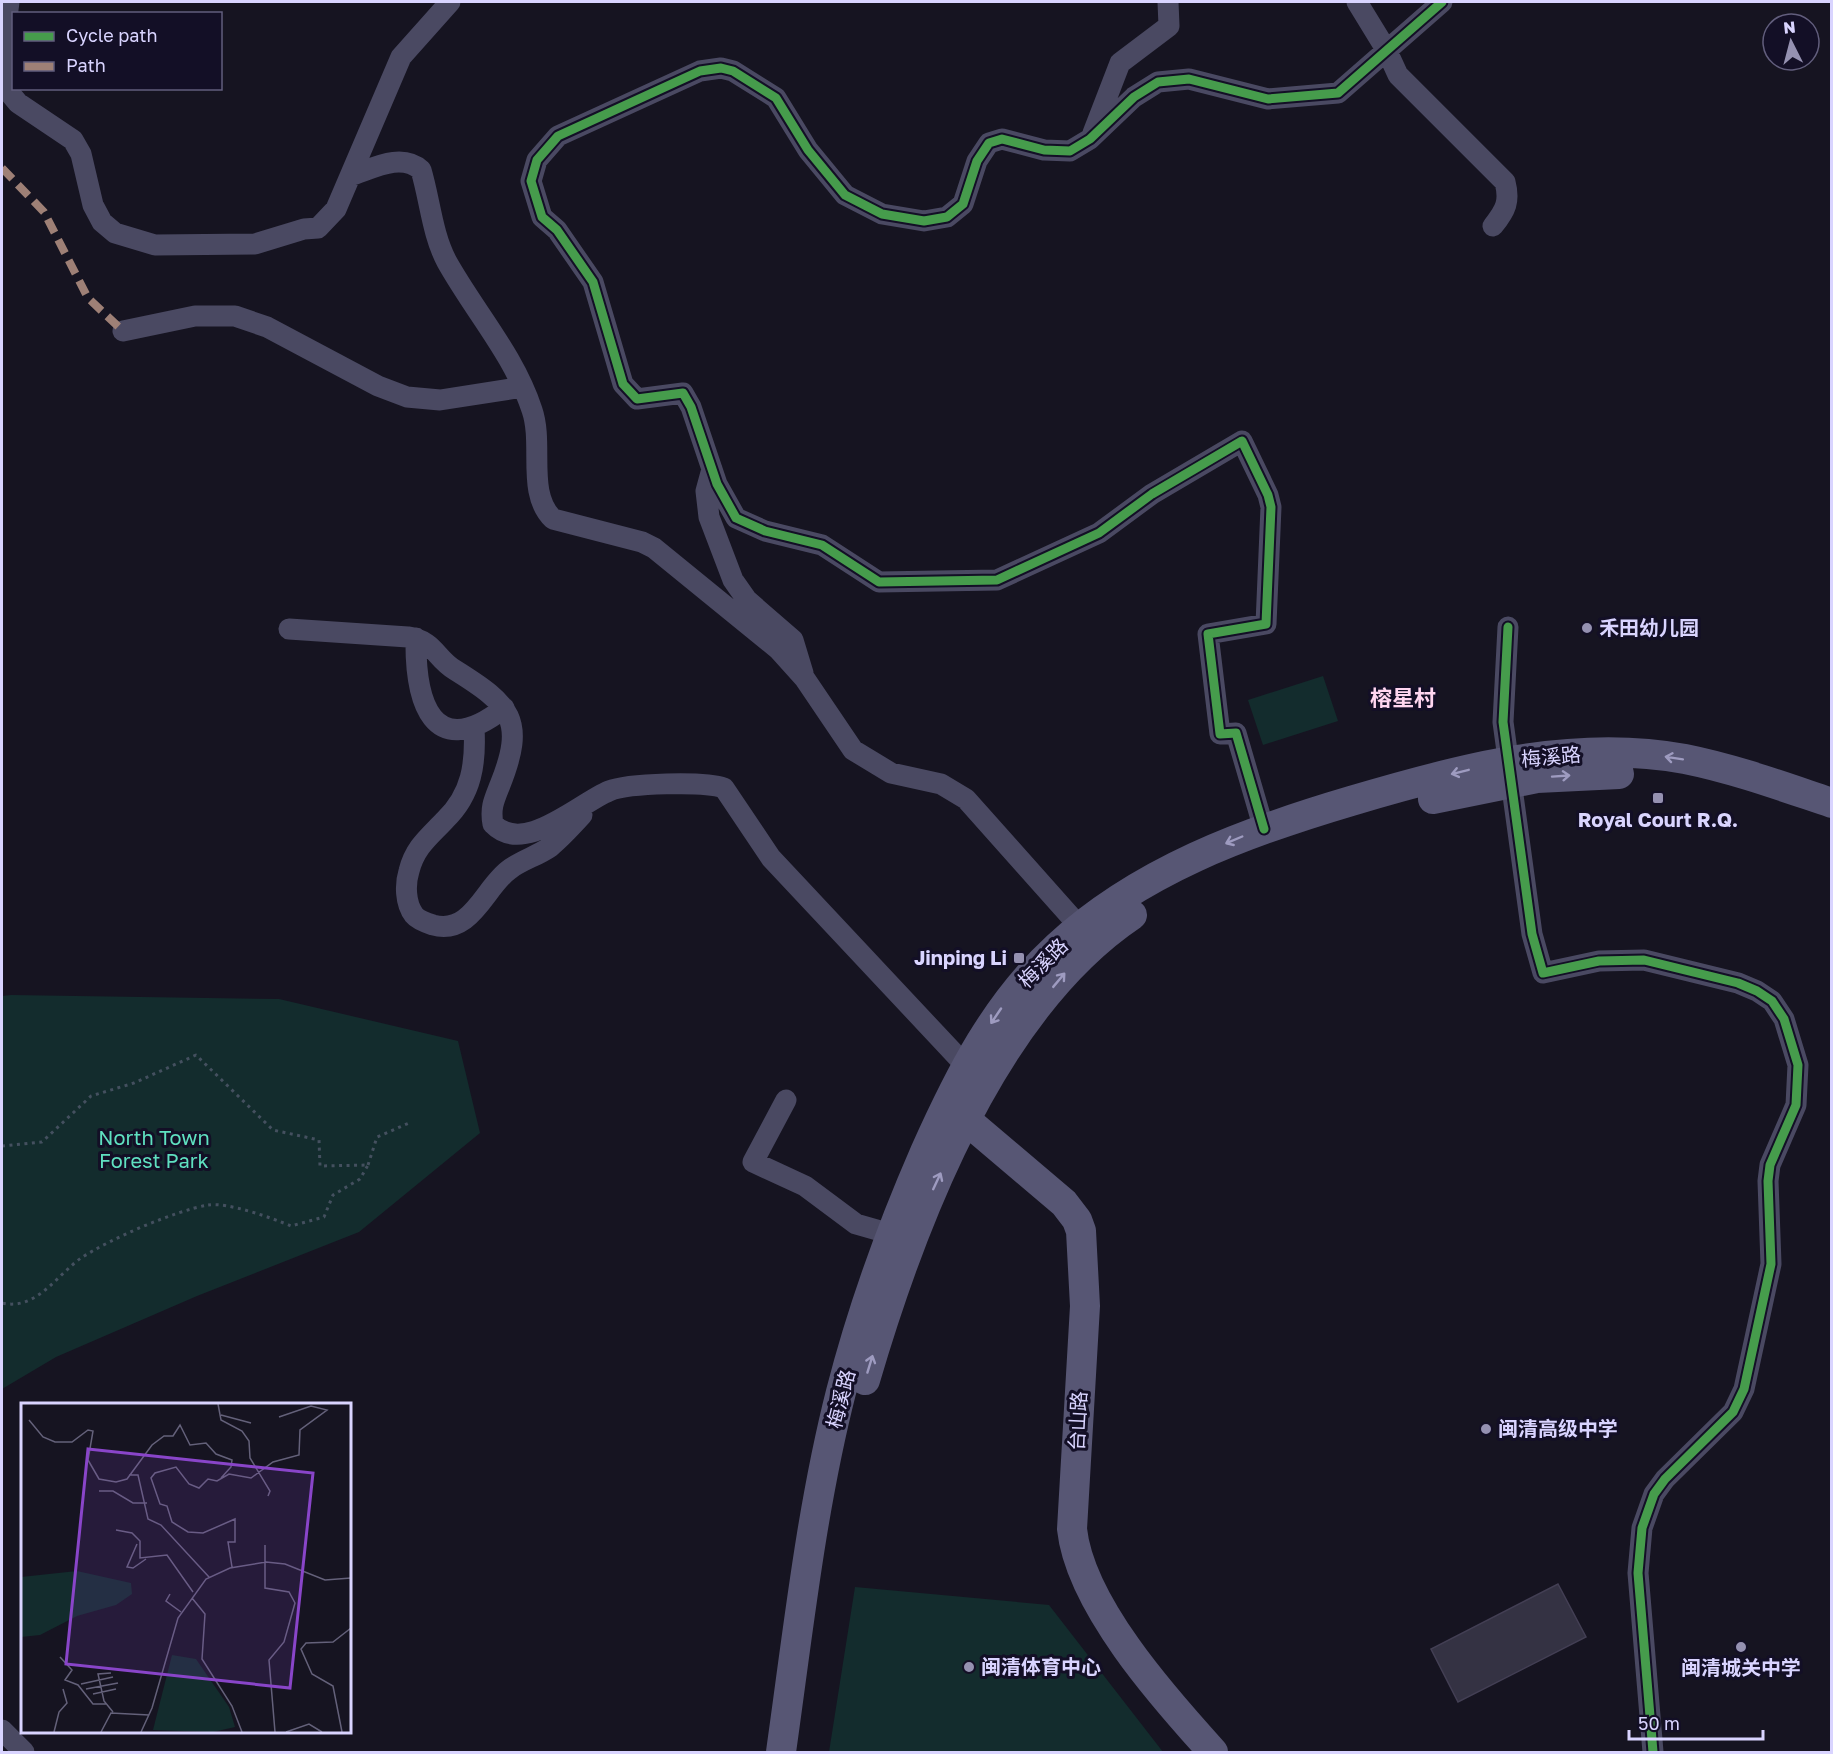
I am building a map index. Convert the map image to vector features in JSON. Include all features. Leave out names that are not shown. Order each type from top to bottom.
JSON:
[{"type":"main road","name":"梅溪路","points":[[801,1752],[838,1500],[861,1396],[957,1112],[966,1066],[1010,997],[1057,946],[1080,927],[1151,879],[1264,828],[1380,792],[1509,771],[1580,754],[1650,754],[1708,765],[1832,803]]},
{"type":"main road","name":"梅溪路","points":[[781,1752],[816,1508],[846,1373],[871,1288],[891,1234],[957,1112],[1064,974],[1101,938],[1169,891],[1261,850],[1426,800],[1509,771],[1666,777],[1732,789],[1832,822]]},
{"type":"main road","name":"台山路","points":[[957,1112],[1064,1203],[1082,1231],[1085,1306],[1073,1543],[1083,1573],[1105,1614],[1160,1691],[1213,1752]]},
{"type":"street","points":[[9,2],[2,56],[8,91],[18,103],[73,140],[81,154],[93,206],[102,222],[115,233],[155,245],[255,244],[304,229],[318,228],[336,209],[401,57],[450,2]]},
{"type":"street","points":[[1090,139],[1120,63],[1169,26],[1168,2]]},
{"type":"street","points":[[1357,2],[1387,51],[1398,75],[1505,182],[1509,199],[1504,213],[1493,226]]},
{"type":"street","points":[[1264,828],[1236,733],[1220,734],[1208,634],[1266,624],[1271,507],[1268,495],[1242,441],[1152,494],[1099,533],[997,580],[879,582],[822,545],[765,531],[736,518],[717,484],[692,406],[683,393],[637,399],[623,384],[593,282],[558,230],[542,217],[531,181],[537,160],[558,136],[700,71],[721,68],[733,71],[776,98],[808,150],[845,195],[882,214],[924,221],[947,217],[963,204],[977,161],[988,143],[1002,139],[1044,150],[1070,151],[1090,139],[1134,97],[1158,82],[1189,79],[1268,99],[1338,93],[1442,2]]},
{"type":"street","points":[[350,176],[402,160],[412,162],[421,170],[438,240],[447,261],[498,339],[533,410],[538,437],[538,486],[544,511],[553,519],[642,542],[654,548],[778,649],[805,679],[853,750],[891,773],[941,784],[966,799],[1080,927]]},
{"type":"street","points":[[123,332],[195,316],[234,316],[267,327],[378,386],[407,397],[440,400],[523,387]]},
{"type":"street","points":[[712,469],[706,490],[709,516],[733,580],[747,600],[793,640],[805,679]]},
{"type":"street","points":[[1508,627],[1502,706],[1532,934],[1543,973],[1599,961],[1644,960],[1738,983],[1757,991],[1772,1001],[1784,1019],[1798,1065],[1796,1105],[1770,1165],[1768,1181],[1771,1264],[1744,1389],[1733,1412],[1665,1479],[1654,1494],[1642,1528],[1638,1573],[1653,1752]]},
{"type":"street","points":[[290,629],[416,638],[432,646],[450,668],[482,686],[509,716],[514,740],[510,758],[491,806],[493,824],[498,829],[517,836],[537,832],[603,794],[627,786],[706,784],[724,788],[771,858],[966,1066]]},
{"type":"street","points":[[416,638],[418,674],[423,700],[433,721],[449,729],[474,728],[504,708]]},
{"type":"street","points":[[474,728],[475,763],[466,791],[445,821],[415,851],[408,874],[406,885],[409,906],[414,916],[425,923],[449,926],[469,915],[508,870],[549,848],[603,794]]},
{"type":"street","points":[[786,1100],[753,1162],[805,1186],[856,1224],[891,1234]]},
{"type":"street","points":[[2,1730],[24,1752]]},
{"type":"path","points":[[2,1146],[42,1142],[91,1096],[134,1083],[196,1055],[273,1130],[320,1140],[320,1166],[368,1165]]},
{"type":"path","points":[[2,1304],[36,1298],[81,1258],[147,1226],[209,1205],[264,1214],[291,1226],[324,1217],[333,1195],[360,1179],[368,1165],[377,1137],[409,1123]]},
{"type":"green space","points":[[1323,676],[1338,721],[1263,745],[1248,700]]},
{"type":"green space","name":"North Town Forest Park","points":[[2,996],[279,999],[458,1041],[480,1133],[359,1232],[197,1296],[56,1357],[2,1389]]},
{"type":"green space","name":"闽清体育中心","points":[[855,1587],[1049,1605],[1163,1752],[829,1752]]},
{"type":"building","points":[[1558,1584],[1586,1637],[1458,1702],[1431,1649]]},
{"type":"marked path","points":[[2,168],[44,212],[88,298],[123,331]]},
{"type":"cycle path","points":[[1264,829],[1236,733],[1220,734],[1208,634],[1266,624],[1271,507],[1268,495],[1242,441],[1152,494],[1099,533],[997,580],[879,582],[822,545],[765,531],[736,518],[717,484],[691,407],[683,393],[637,399],[623,384],[593,282],[557,230],[542,217],[531,181],[537,160],[558,136],[700,71],[721,68],[733,71],[776,98],[808,150],[845,195],[882,214],[924,221],[947,217],[963,204],[977,161],[989,143],[1002,139],[1044,150],[1070,151],[1090,139],[1134,97],[1158,82],[1189,79],[1268,99],[1338,93],[1442,2]]},
{"type":"cycle path","points":[[1508,627],[1503,722],[1532,934],[1543,973],[1599,961],[1644,960],[1738,983],[1757,991],[1772,1001],[1784,1019],[1798,1065],[1796,1105],[1770,1165],[1768,1181],[1771,1264],[1744,1389],[1733,1412],[1665,1479],[1654,1494],[1642,1528],[1638,1573],[1653,1752]]},
{"type":"place","name":"禾田幼儿园","points":[[1587,628]]},
{"type":"place","name":"Royal Court R.Q.","points":[[1658,798]]},
{"type":"place","name":"Jinping Li","points":[[1019,958]]},
{"type":"place","name":"闽清高级中学","points":[[1486,1429]]},
{"type":"place","name":"闽清城关中学","points":[[1741,1647]]},
{"type":"place","name":"闽清体育中心","points":[[969,1667]]},
{"type":"district","name":"榕星村","points":[[1403,698]]}]
